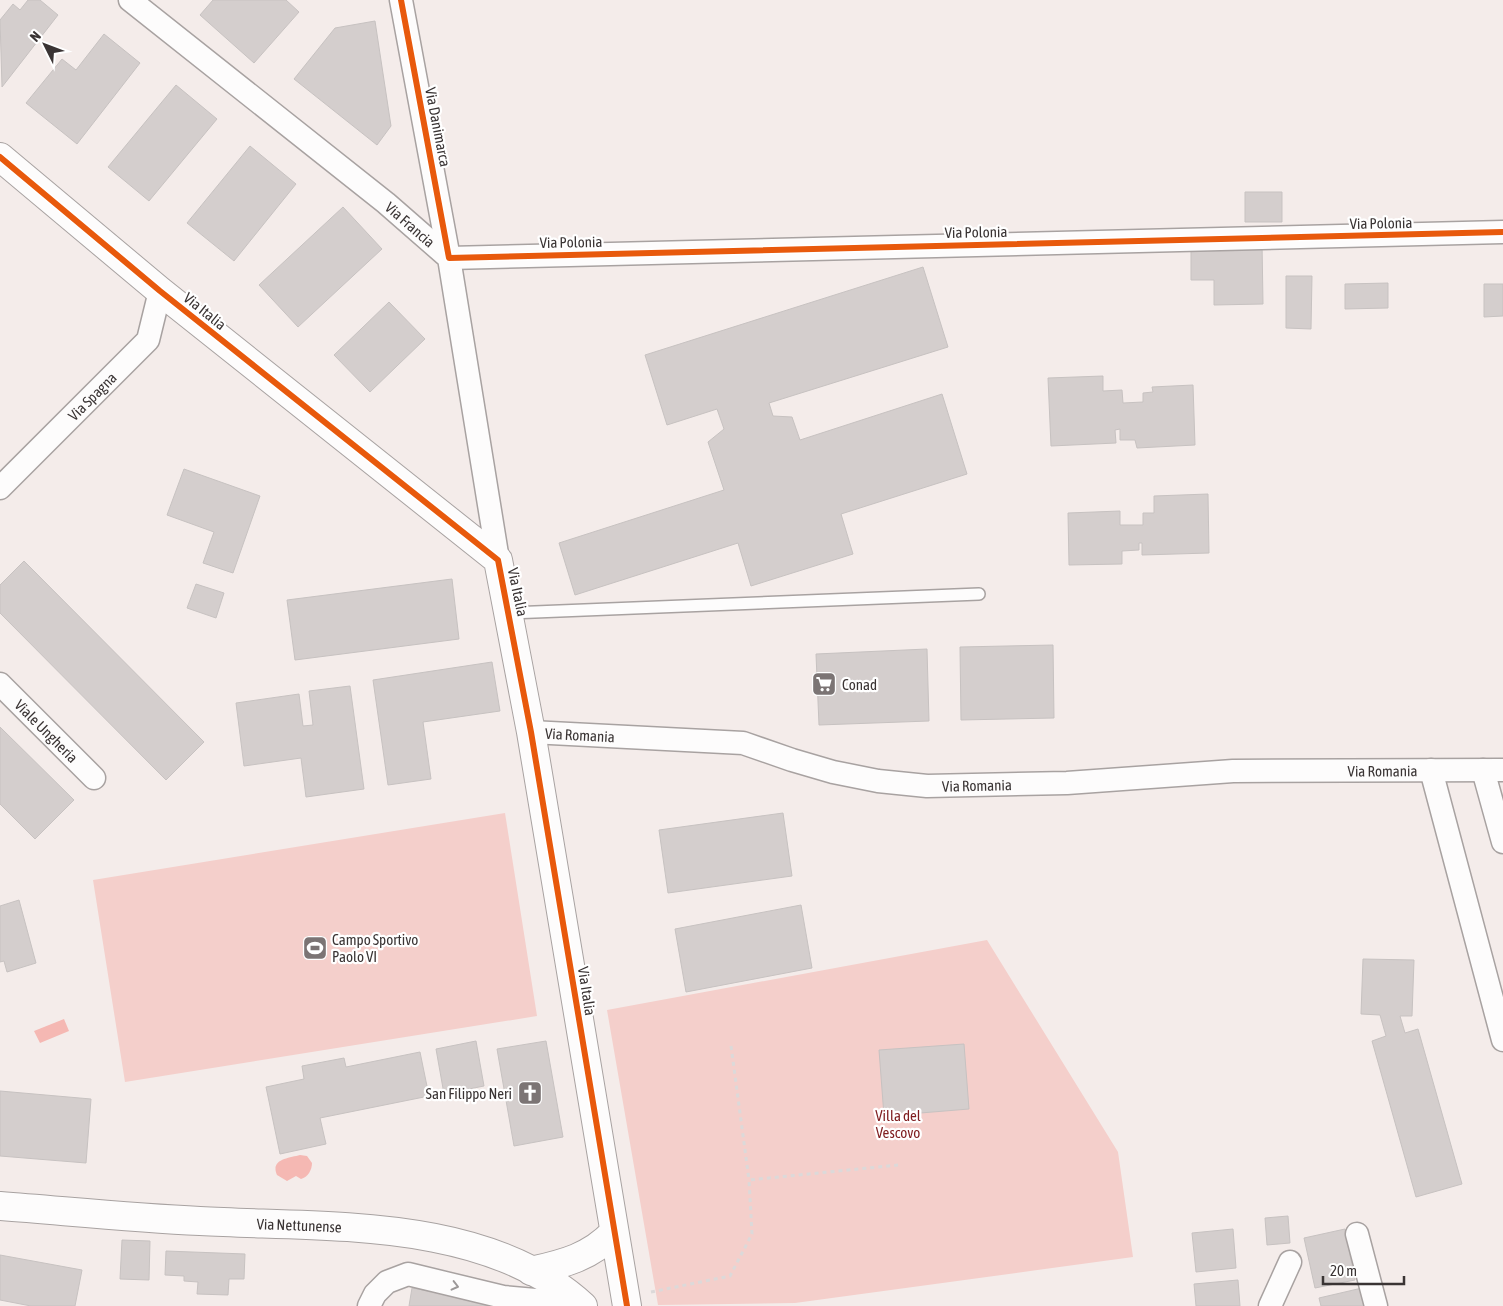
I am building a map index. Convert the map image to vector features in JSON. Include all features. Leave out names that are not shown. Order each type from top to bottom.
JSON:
[{"type":"street","name":"Via Francia","points":[[130,0],[386,203],[450,258],[498,560]]},
{"type":"street","name":"Via Danimarca","points":[[401,0],[450,258]]},
{"type":"street","name":"Via Italia","points":[[0,156],[160,290],[498,560],[510,613],[531,732],[627,1301]]},
{"type":"street","name":"Via Polonia","points":[[450,258],[1503,232]]},
{"type":"street","name":"Via Spagna","points":[[0,488],[148,340],[160,290]]},
{"type":"street","name":"Viale Ungheria","points":[[0,684],[94,778]]},
{"type":"street","name":"Via Romania","points":[[531,732],[743,743],[833,772],[878,781],[927,786],[1067,783],[1233,771],[1493,770]]},
{"type":"street","points":[[1431,770],[1503,1040]]},
{"type":"street","points":[[1493,770],[1502,830]]},
{"type":"street","name":"Via Nettunense","points":[[0,1206],[197,1221],[383,1229],[463,1245],[531,1270],[582,1305]]},
{"type":"street","points":[[531,1270],[556,1266],[584,1256],[595,1250],[614,1232]]},
{"type":"street","points":[[1357,1234],[1376,1306]]},
{"type":"street","points":[[1270,1306],[1290,1262]]},
{"type":"street","points":[[369,1306],[375,1294],[387,1282],[408,1274],[503,1297],[582,1305]]},
{"type":"lane","points":[[510,613],[980,594]]},
{"type":"path","points":[[627,1301],[730,1276],[752,1234],[749,1180],[731,1046]]},
{"type":"path","points":[[749,1180],[898,1164]]},
{"type":"green space","name":"Campo Sportivo Paolo VI","points":[[505,813],[537,1016],[125,1082],[93,880]]},
{"type":"green space","name":"Villa del Vescovo","points":[[987,940],[1118,1152],[1133,1257],[795,1303],[658,1305],[607,1010]]},
{"type":"shaded area","points":[[64,1019],[69,1031],[40,1043],[34,1031]]},
{"type":"shaded area","points":[[300,1155],[307,1156],[312,1163],[306,1177],[301,1179],[296,1176],[287,1181],[277,1175],[276,1166],[278,1162]]},
{"type":"building","points":[[28,0],[40,0],[58,15],[2,87],[0,20],[13,4],[20,10]]},
{"type":"building","points":[[213,0],[286,0],[299,12],[254,63],[200,15]]},
{"type":"building","points":[[375,21],[391,126],[377,145],[294,79],[335,28]]},
{"type":"building","points":[[104,34],[140,63],[77,144],[26,103],[62,59],[76,70]]},
{"type":"building","points":[[176,85],[217,119],[149,201],[108,167]]},
{"type":"building","points":[[250,146],[296,184],[234,261],[187,223]]},
{"type":"building","points":[[1245,192],[1282,192],[1282,222],[1245,222]]},
{"type":"building","points":[[343,207],[382,249],[298,327],[259,285]]},
{"type":"building","points":[[1262,242],[1263,304],[1214,305],[1214,280],[1191,280],[1191,250]]},
{"type":"building","points":[[923,267],[948,347],[769,403],[773,416],[792,417],[800,440],[942,394],[967,474],[841,514],[853,554],[751,586],[738,543],[575,595],[559,543],[724,490],[708,442],[724,429],[717,409],[667,425],[645,355]]},
{"type":"building","points":[[1286,276],[1312,276],[1311,329],[1286,328]]},
{"type":"building","points":[[1388,283],[1388,308],[1345,309],[1345,284]]},
{"type":"building","points":[[1484,284],[1503,284],[1503,316],[1484,317]]},
{"type":"building","points":[[389,302],[425,339],[370,392],[334,355]]},
{"type":"building","points":[[1103,376],[1103,391],[1122,390],[1123,403],[1143,402],[1143,393],[1153,392],[1152,387],[1193,385],[1195,445],[1137,448],[1135,440],[1120,440],[1120,429],[1115,430],[1116,443],[1051,446],[1048,378]]},
{"type":"building","points":[[184,469],[260,496],[233,573],[203,563],[214,532],[167,515]]},
{"type":"building","points":[[1208,494],[1209,553],[1142,555],[1142,543],[1139,543],[1139,550],[1122,551],[1122,564],[1069,565],[1068,513],[1120,511],[1120,525],[1143,525],[1143,513],[1154,513],[1154,496]]},
{"type":"building","points":[[24,561],[204,742],[166,780],[0,613],[0,585]]},
{"type":"building","points":[[452,579],[459,639],[295,660],[287,600]]},
{"type":"building","points":[[196,584],[224,593],[216,618],[187,608]]},
{"type":"building","points":[[1053,645],[1054,718],[961,720],[960,647]]},
{"type":"building","points":[[927,649],[929,721],[819,725],[816,654]]},
{"type":"building","points":[[492,662],[500,711],[423,722],[431,779],[388,785],[373,680]]},
{"type":"building","points":[[350,686],[364,789],[306,797],[301,758],[244,766],[236,703],[299,694],[303,726],[313,725],[309,691]]},
{"type":"building","points":[[0,727],[74,800],[35,839],[0,804]]},
{"type":"building","points":[[783,813],[792,876],[668,893],[659,830]]},
{"type":"building","points":[[19,900],[36,963],[7,972],[4,961],[0,962],[0,906]]},
{"type":"building","points":[[801,905],[812,968],[686,992],[675,929]]},
{"type":"building","points":[[1363,959],[1414,960],[1412,1016],[1400,1016],[1405,1033],[1418,1029],[1462,1184],[1416,1197],[1372,1041],[1386,1036],[1380,1015],[1361,1014]]},
{"type":"building","points":[[476,1041],[484,1086],[444,1094],[436,1049]]},
{"type":"building","name":"San Filippo Neri","points":[[546,1041],[563,1137],[514,1146],[497,1049]]},
{"type":"building","points":[[964,1044],[969,1109],[884,1116],[879,1050]]},
{"type":"building","points":[[420,1052],[429,1096],[320,1118],[326,1144],[280,1154],[266,1087],[304,1079],[302,1066],[344,1058],[346,1067]]},
{"type":"building","points":[[0,1091],[91,1099],[86,1163],[0,1156]]},
{"type":"building","points":[[1288,1216],[1290,1243],[1267,1245],[1265,1218]]},
{"type":"building","points":[[1233,1229],[1236,1268],[1196,1272],[1192,1233]]},
{"type":"building","points":[[1345,1229],[1355,1280],[1315,1288],[1304,1238]]},
{"type":"building","points":[[122,1240],[150,1241],[149,1280],[120,1279]]},
{"type":"building","points":[[166,1251],[245,1254],[244,1279],[229,1279],[228,1295],[197,1294],[198,1282],[184,1281],[184,1276],[165,1275]]},
{"type":"building","points":[[0,1255],[82,1270],[75,1306],[31,1306],[0,1300]]},
{"type":"building","points":[[1238,1280],[1240,1306],[1196,1306],[1194,1284]]},
{"type":"building","points":[[412,1288],[511,1306],[409,1306]]},
{"type":"building","points":[[1362,1288],[1366,1306],[1321,1306],[1319,1298]]},
{"type":"cycle path","points":[[401,0],[449,258],[1503,232]]},
{"type":"cycle path","points":[[0,157],[160,291],[498,560],[531,732],[627,1306]]},
{"type":"place","name":"Conad","points":[[824,684]]},
{"type":"place","name":"Campo Sportivo Paolo VI","points":[[315,948]]},
{"type":"place","name":"San Filippo Neri","points":[[530,1093]]}]
